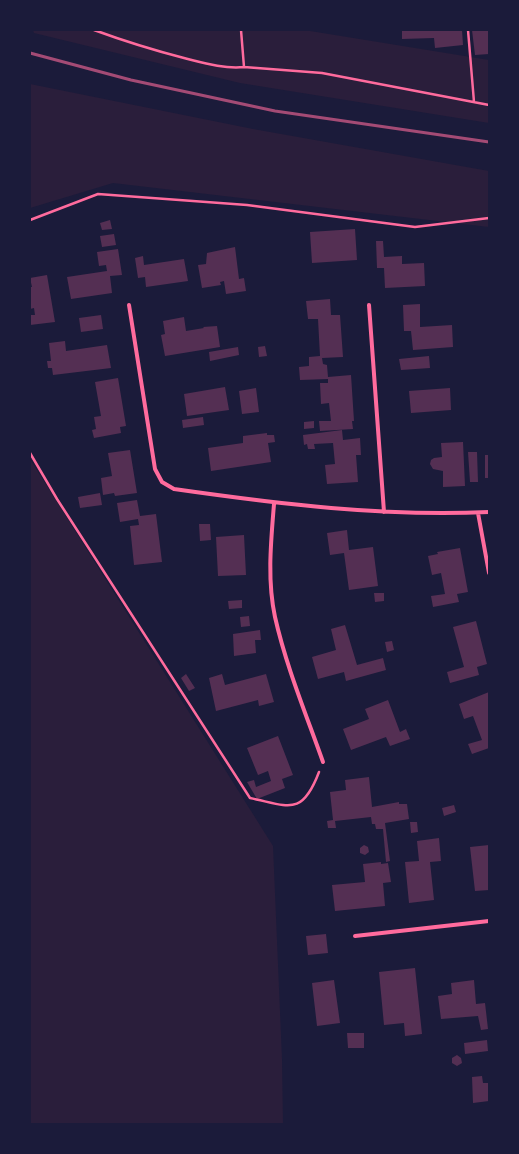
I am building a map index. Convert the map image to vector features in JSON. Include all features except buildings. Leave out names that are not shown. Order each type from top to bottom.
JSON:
[{"type":"street","points":[[129,305],[155,469],[162,482],[174,489],[274,504],[384,512],[489,512]]},
{"type":"street","points":[[369,305],[384,512]]},
{"type":"street","points":[[274,504],[270,561],[275,616],[290,667],[323,762]]},
{"type":"street","points":[[478,513],[489,573]]},
{"type":"street","points":[[355,936],[489,921]]},
{"type":"path","points":[[94,30],[136,46],[210,65],[232,68],[244,67],[322,73],[489,105]]},
{"type":"path","points":[[241,30],[244,67]]},
{"type":"path","points":[[468,30],[474,102]]},
{"type":"path","points":[[30,220],[98,194],[246,205],[415,227],[489,218]]},
{"type":"path","points":[[30,453],[62,506],[250,798],[291,807],[300,803],[313,787],[323,762]]},
{"type":"shaded area","points":[[33,30],[304,30],[489,60],[489,123],[240,83],[34,33]]},
{"type":"shaded area","points":[[30,84],[253,129],[489,171],[489,227],[113,183],[30,208]]},
{"type":"shaded area","points":[[30,459],[273,846],[282,1059],[283,1124],[30,1124]]},
{"type":"railway","points":[[30,53],[131,80],[275,111],[489,142]]}]
